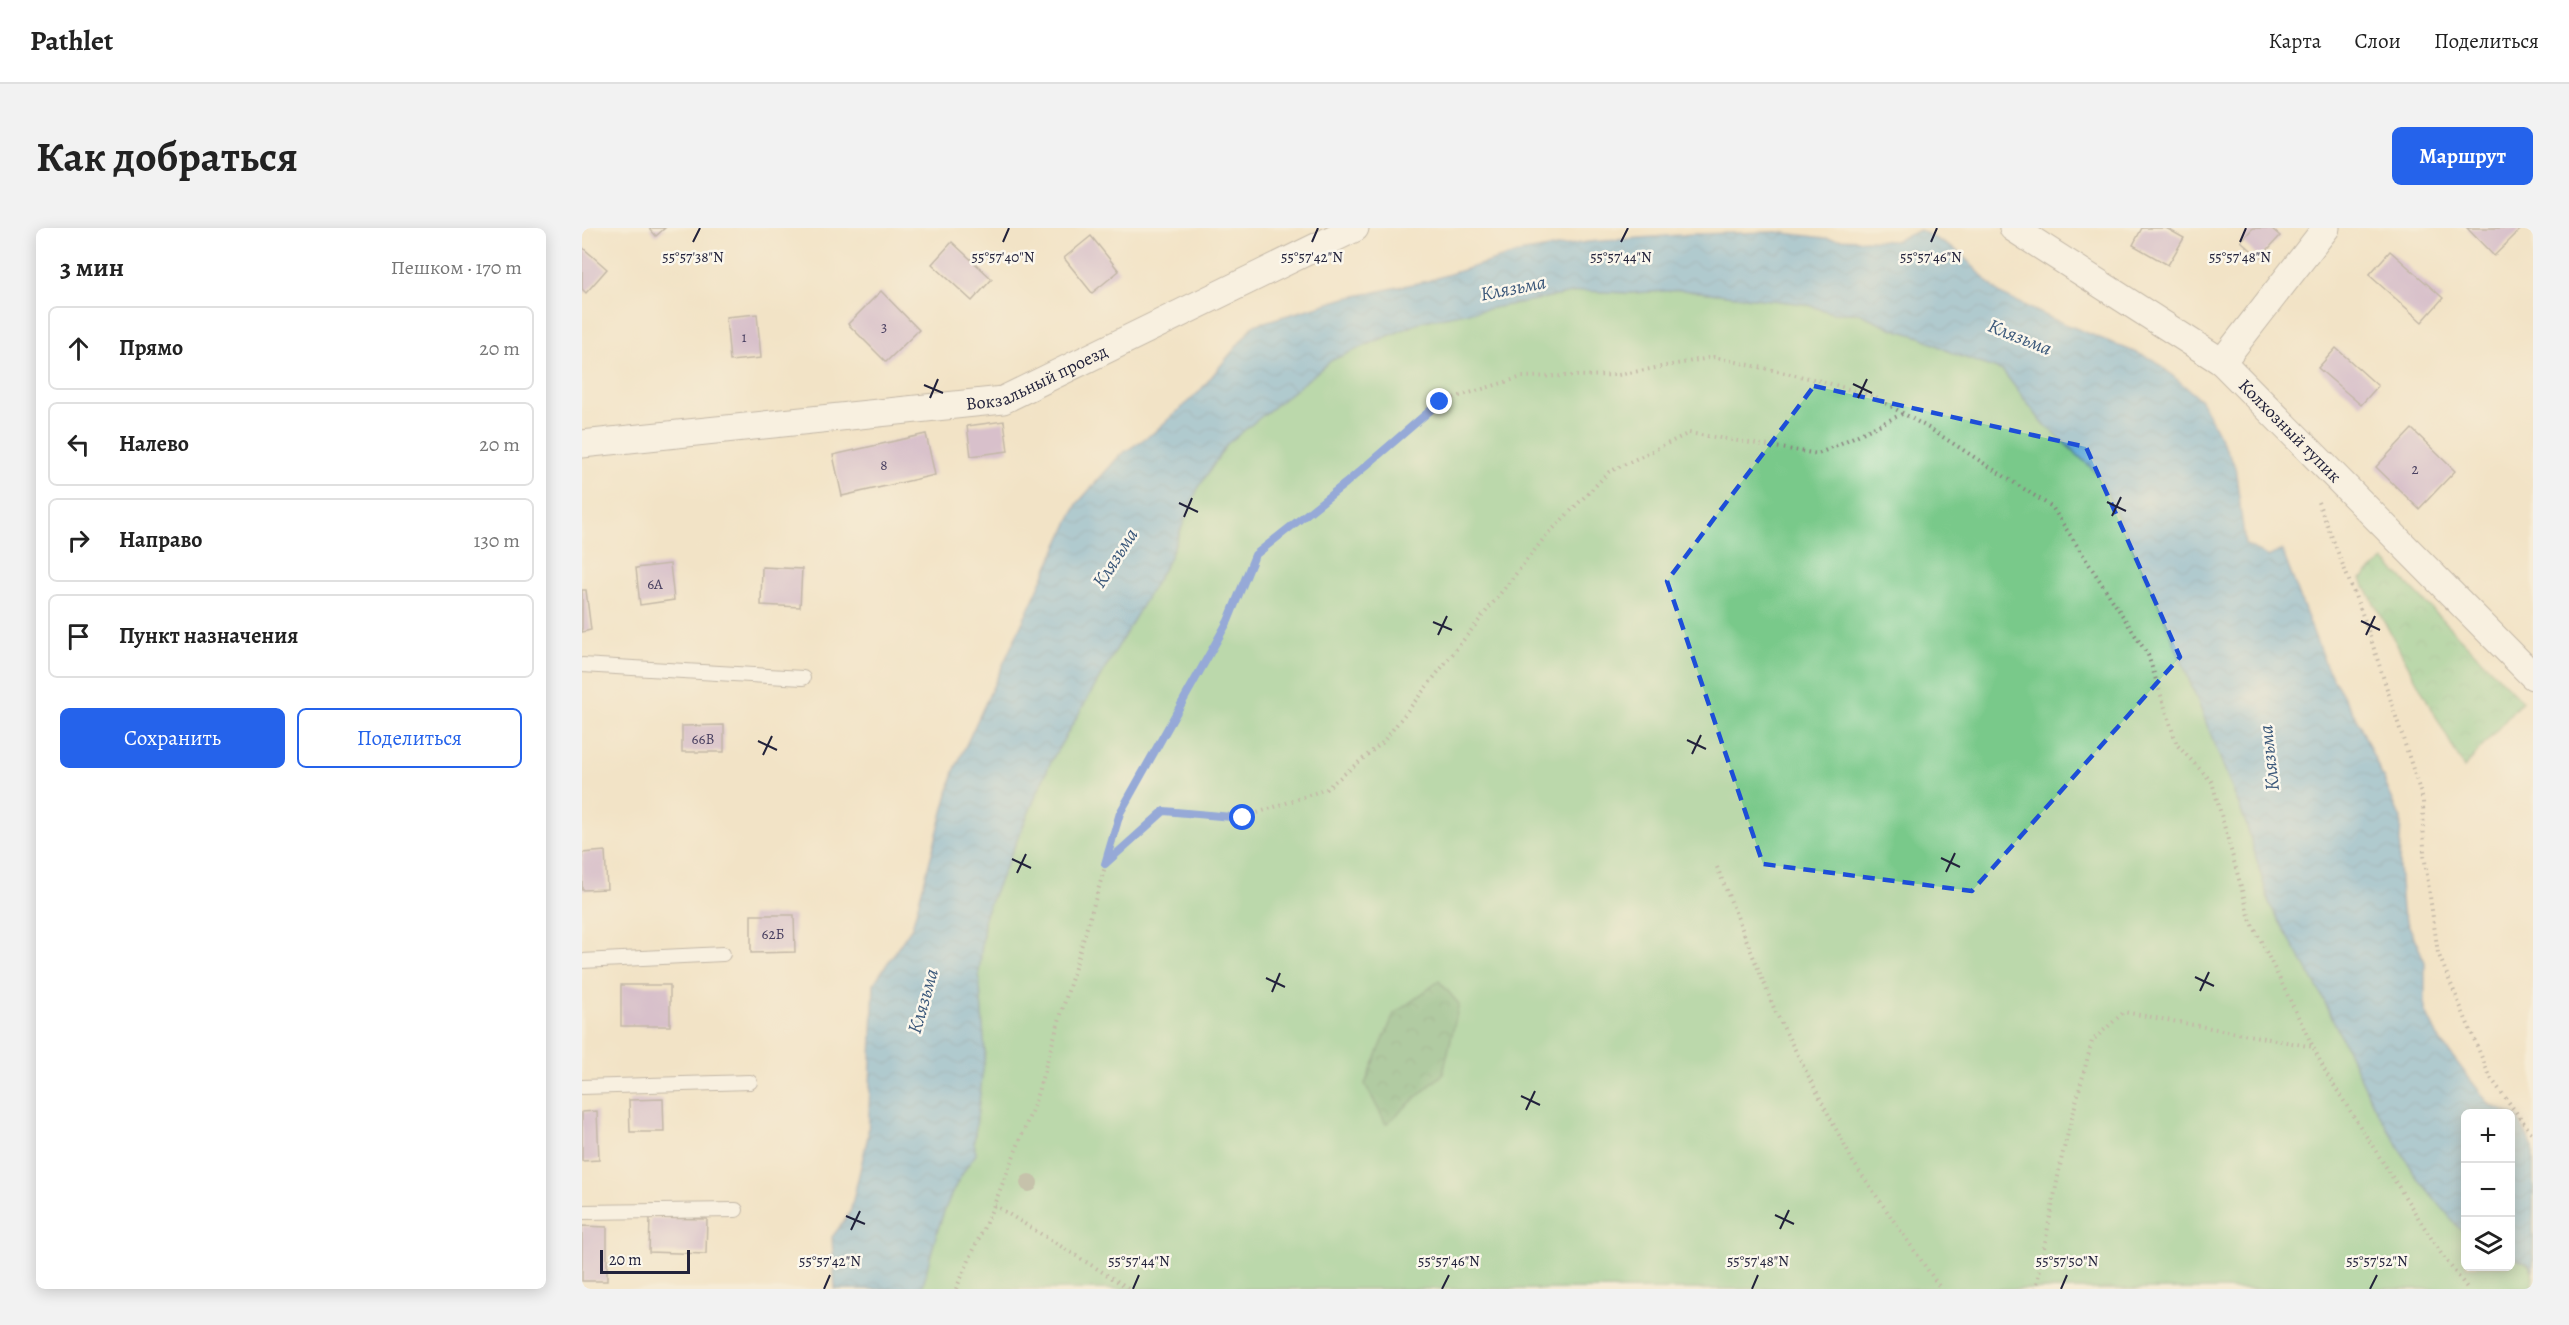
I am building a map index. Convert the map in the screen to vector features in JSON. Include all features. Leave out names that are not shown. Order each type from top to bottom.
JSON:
[{"type":"street","name":"Вокзальный проезд","points":[[582,444],[1004,400],[1356,228]]},
{"type":"street","name":"Колхозный тупик","points":[[2013,228],[2222,362],[2533,676]]},
{"type":"street","points":[[2222,362],[2325,228]]},
{"type":"lane","points":[[582,665],[803,678]]},
{"type":"lane","points":[[582,961],[723,954]]},
{"type":"lane","points":[[582,1087],[750,1082]]},
{"type":"lane","points":[[582,1212],[736,1210]]},
{"type":"path","points":[[956,1289],[994,1205],[1034,1105],[1120,813],[1228,621],[1255,555],[1346,483],[1440,402],[1522,377],[1618,375],[1714,357],[1817,380],[1873,396],[2052,507],[2148,655],[2177,745],[2212,782],[2250,919],[2326,1072],[2442,1255],[2468,1289]]},
{"type":"path","points":[[1105,864],[1164,811],[1243,818],[1326,789],[1382,742],[1545,537],[1609,472],[1689,433],[1818,454],[1903,414]]},
{"type":"path","points":[[2317,498],[2365,621],[2423,800],[2424,855],[2438,953],[2490,1077],[2533,1135]]},
{"type":"path","points":[[1717,867],[1776,1012],[1853,1162],[1941,1289]]},
{"type":"path","points":[[2036,1289],[2062,1156],[2092,1041],[2124,1012],[2313,1047]]},
{"type":"path","points":[[994,1205],[1130,1289]]},
{"type":"highlighted area","points":[[1814,386],[2086,447],[2180,657],[1972,891],[1763,864],[1667,581]]},
{"type":"green space","points":[[1683,290],[1806,304],[1832,313],[1859,313],[1894,329],[1921,337],[1954,354],[2003,371],[2041,421],[2098,474],[2156,596],[2246,823],[2270,905],[2319,990],[2374,1106],[2461,1230],[2461,1271],[2515,1271],[2515,1259],[2528,1264],[2532,1270],[2533,1289],[922,1289],[948,1202],[965,1169],[976,1154],[974,1142],[985,1053],[979,973],[985,914],[1051,761],[1168,561],[1197,490],[1227,444],[1332,360],[1423,321],[1583,291],[1631,293]]},
{"type":"green space","points":[[2384,560],[2522,701],[2464,768],[2361,579]]},
{"type":"green space","points":[[1439,981],[1459,1004],[1443,1074],[1386,1124],[1365,1084],[1394,1014]]},
{"type":"water","name":"Клязьма","points":[[1920,230],[1959,252],[2000,294],[2053,319],[2154,360],[2201,400],[2235,466],[2245,544],[2268,557],[2282,550],[2326,666],[2359,723],[2401,819],[2399,865],[2402,910],[2425,962],[2425,1010],[2439,1039],[2490,1105],[2500,1109],[2461,1109],[2461,1230],[2416,1176],[2374,1106],[2319,990],[2270,905],[2246,823],[2156,596],[2098,474],[2041,421],[2003,371],[1954,354],[1921,337],[1894,329],[1859,313],[1832,313],[1806,304],[1683,290],[1631,293],[1583,291],[1423,321],[1332,360],[1227,444],[1197,490],[1168,561],[1051,761],[985,914],[979,973],[985,1053],[974,1142],[976,1154],[965,1169],[948,1202],[922,1289],[835,1289],[832,1237],[850,1213],[868,1136],[874,983],[912,927],[954,771],[1077,504],[1120,455],[1153,433],[1199,392],[1254,325],[1346,298],[1427,281],[1518,253],[1588,242],[1692,234],[1777,232],[1833,239],[1895,241]]},
{"type":"water","points":[[2515,1115],[2533,1148],[2533,1270],[2529,1264],[2515,1259]]},
{"type":"building","points":[[649,228],[665,228],[656,236]]},
{"type":"building","points":[[2142,228],[2166,228],[2184,238],[2168,265],[2133,245]]},
{"type":"building","points":[[2253,228],[2271,228],[2280,236],[2260,258],[2241,241]]},
{"type":"building","points":[[2467,228],[2518,228],[2520,230],[2494,256]]},
{"type":"building","points":[[1091,236],[1119,271],[1092,293],[1064,258]]},
{"type":"building","points":[[952,242],[992,279],[972,301],[932,264]]},
{"type":"building","points":[[582,247],[607,269],[586,293],[582,289]]},
{"type":"building","points":[[2390,251],[2443,298],[2422,322],[2369,275]]},
{"type":"building","points":[[881,291],[919,330],[886,362],[848,324]]},
{"type":"building","points":[[757,314],[761,358],[730,361],[726,317]]},
{"type":"building","points":[[2336,348],[2378,386],[2361,405],[2318,368]]},
{"type":"building","points":[[1004,421],[1008,451],[971,456],[967,426]]},
{"type":"building","points":[[2412,429],[2455,471],[2419,509],[2376,467]]},
{"type":"building","points":[[926,434],[935,475],[842,496],[833,455]]},
{"type":"building","points":[[670,564],[674,600],[640,605],[636,568]]},
{"type":"building","points":[[762,567],[802,569],[800,607],[761,605]]},
{"type":"building","points":[[582,590],[586,590],[591,630],[582,632]]},
{"type":"building","points":[[724,725],[724,752],[682,752],[682,726]]},
{"type":"building","points":[[605,851],[607,889],[582,890],[582,853]]},
{"type":"building","points":[[751,915],[794,915],[795,952],[751,953]]},
{"type":"building","points":[[621,985],[670,985],[670,1026],[621,1026]]},
{"type":"building","points":[[663,1099],[664,1132],[630,1132],[629,1100]]},
{"type":"building","points":[[597,1111],[599,1160],[582,1161],[582,1112]]},
{"type":"building","points":[[650,1218],[707,1219],[706,1254],[649,1252]]},
{"type":"building","points":[[582,1226],[607,1227],[607,1281],[582,1281]]},
{"type":"route","points":[[1243,818],[1164,811],[1105,864],[1120,813],[1228,621],[1255,555],[1346,483],[1440,402]]}]
